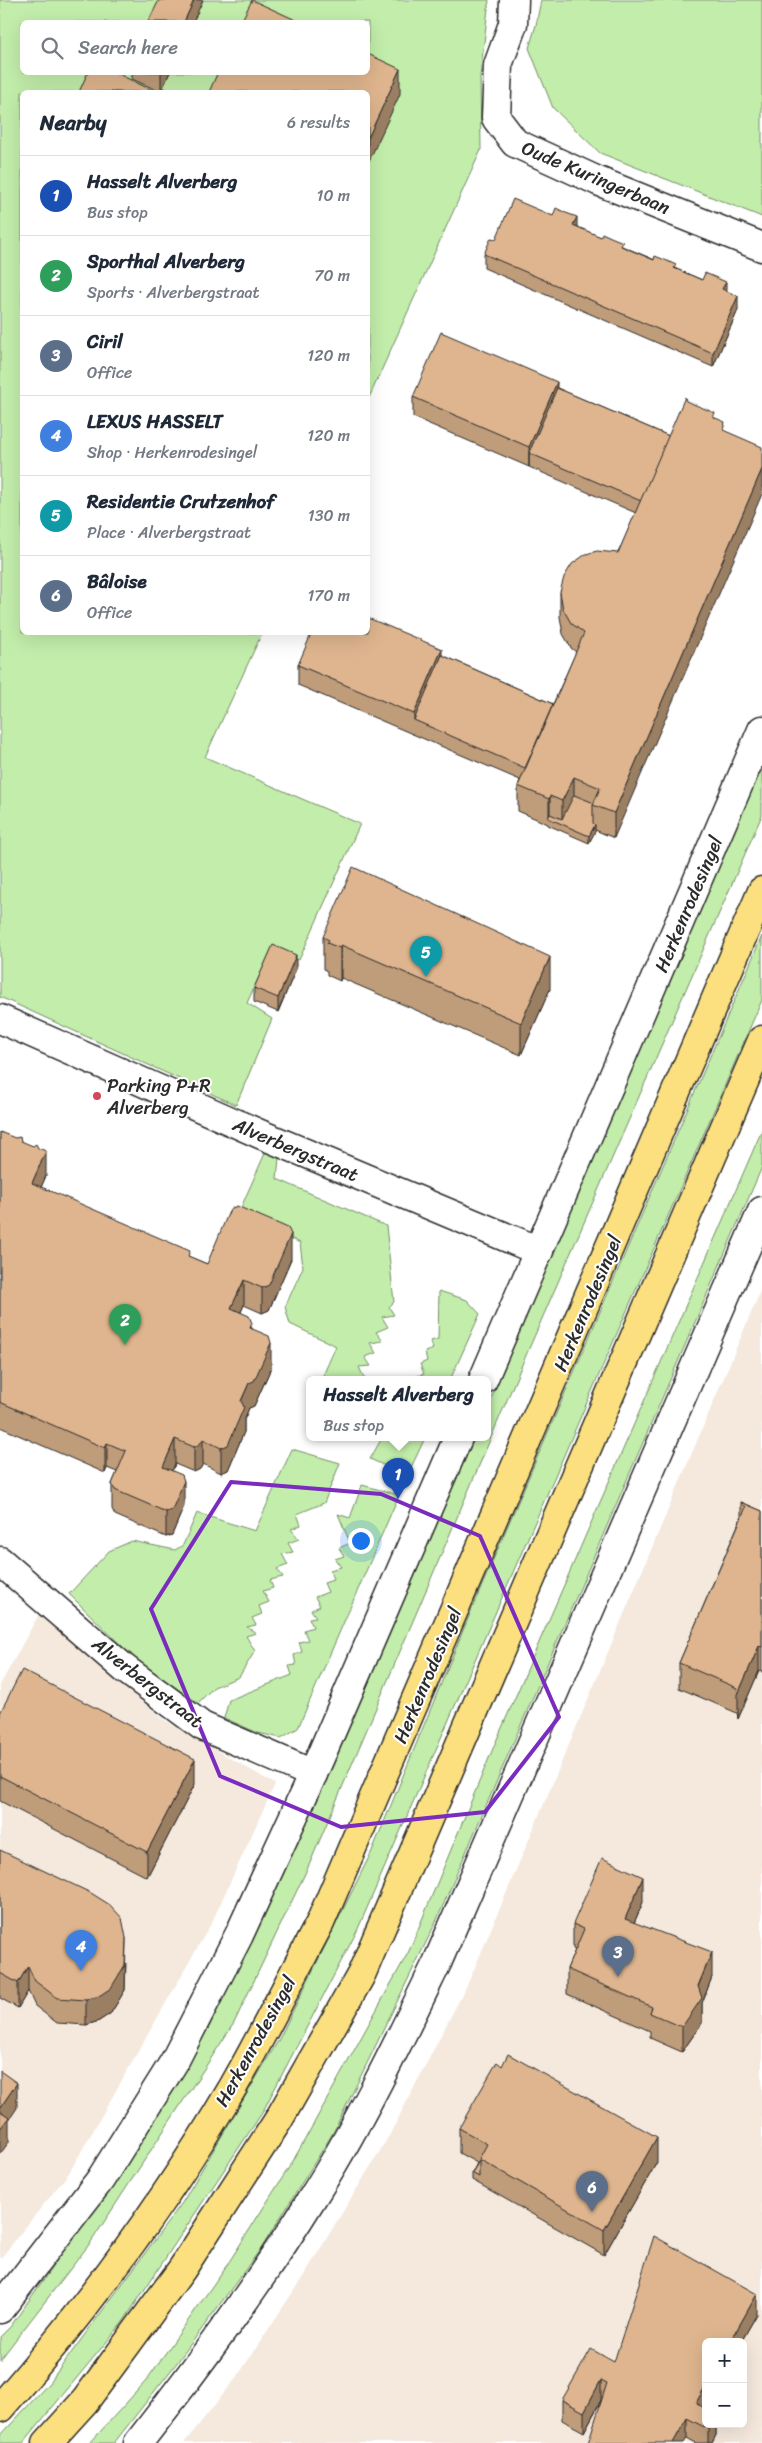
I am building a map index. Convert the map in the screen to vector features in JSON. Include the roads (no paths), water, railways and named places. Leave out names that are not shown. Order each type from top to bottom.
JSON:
[{"type":"highway","name":"Herkenrodesingel","points":[[0,2408],[49,2352],[138,2235],[233,2087],[320,1923],[762,891]]},
{"type":"highway","points":[[47,2443],[85,2401],[182,2269],[279,2119],[361,1975],[762,1040]]},
{"type":"street","name":"Oude Kuringerbaan","points":[[514,0],[513,24],[498,65],[496,118],[515,143],[598,181],[762,248]]},
{"type":"street","name":"Herkenrodesingel","points":[[485,1376],[762,730]]},
{"type":"street","name":"Alverbergstraat","points":[[0,1019],[260,1134],[539,1251]]},
{"type":"street","points":[[138,2443],[190,2376],[312,2200],[386,2068],[441,1954],[762,1210]]},
{"type":"street","points":[[0,2309],[100,2180],[174,2062],[239,1935],[313,1774],[457,1441]]},
{"type":"street","name":"Alverbergstraat","points":[[3,1573],[125,1669],[202,1726],[313,1774]]},
{"type":"place","name":"Residentie Crutzenhof","points":[[426,977]]},
{"type":"place","name":"Parking P+R Alverberg","points":[[97,1096]]},
{"type":"place","name":"Sporthal Alverberg","points":[[125,1345]]},
{"type":"place","name":"Hasselt Alverberg","points":[[398,1499]]},
{"type":"place","name":"LEXUS HASSELT","points":[[81,1971]]},
{"type":"place","name":"Ciril","points":[[618,1977]]},
{"type":"place","name":"Bâloise","points":[[592,2212]]}]
